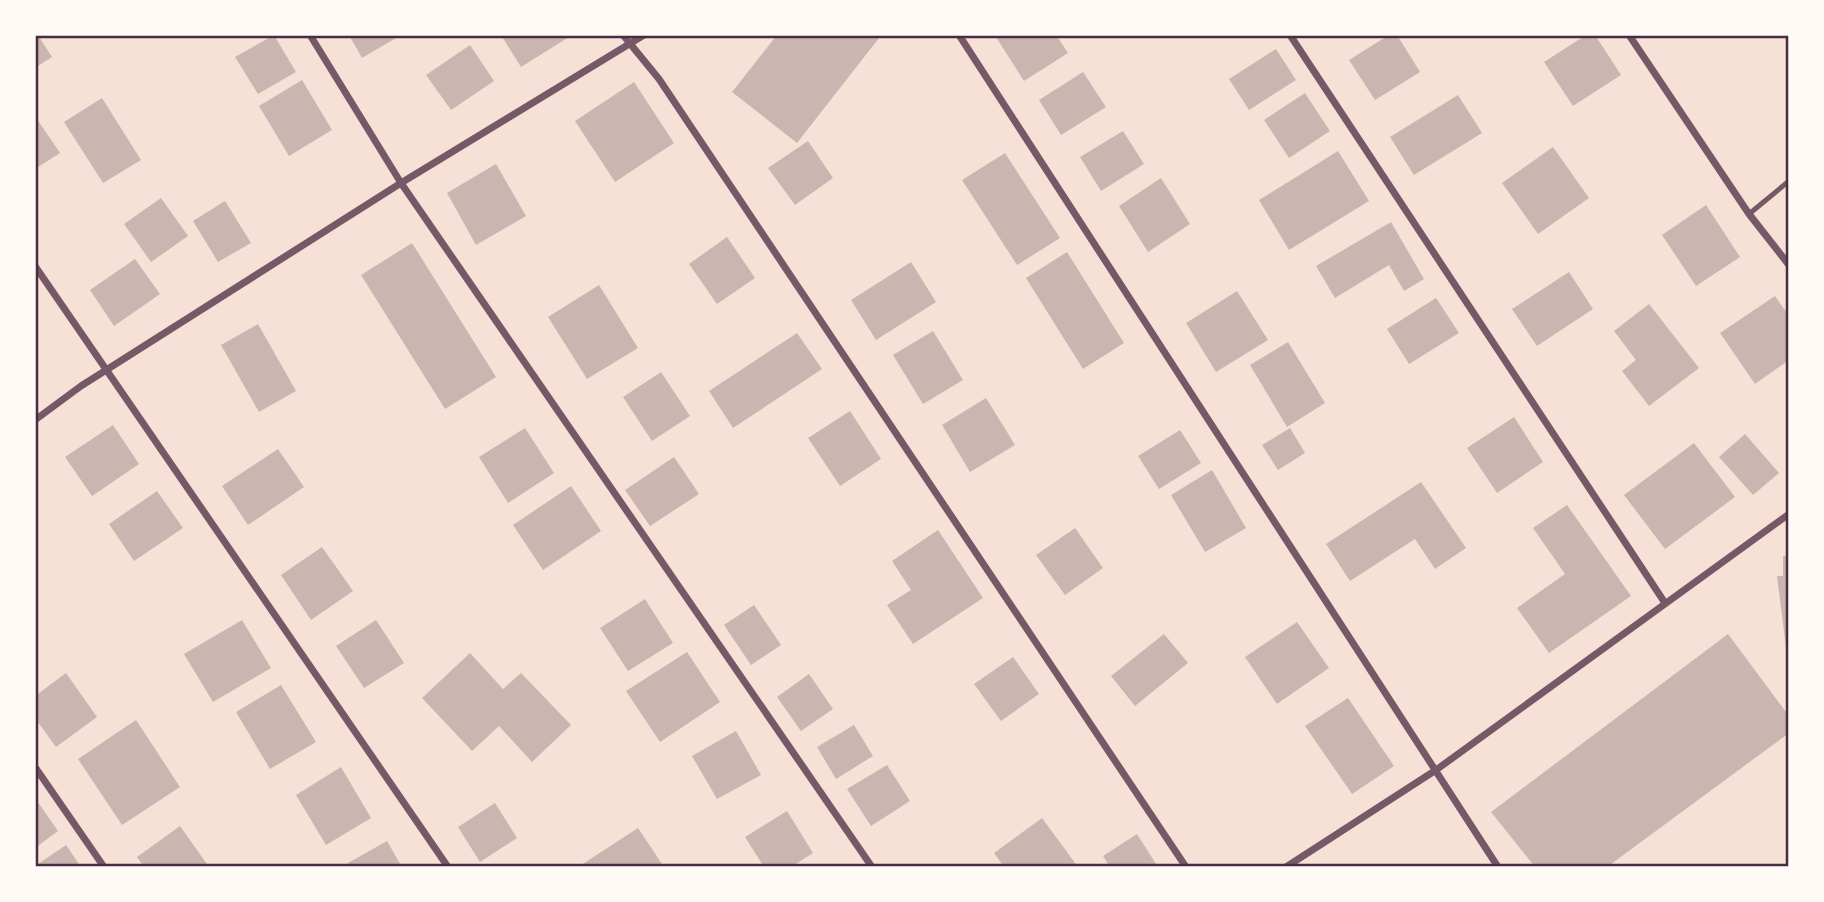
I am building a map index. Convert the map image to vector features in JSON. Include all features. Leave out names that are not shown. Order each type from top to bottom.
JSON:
[{"type":"street","points":[[310,35],[401,183],[872,867]]},
{"type":"street","points":[[623,35],[659,79],[1186,867]]},
{"type":"street","points":[[35,420],[401,183],[644,35]]},
{"type":"street","points":[[959,35],[1497,867]]},
{"type":"street","points":[[1290,35],[1665,603]]},
{"type":"street","points":[[1629,35],[1749,214],[1789,265]]},
{"type":"street","points":[[35,266],[448,867]]},
{"type":"street","points":[[1286,867],[1436,770],[1789,514]]},
{"type":"street","points":[[35,767],[104,867]]},
{"type":"lane","points":[[1749,214],[1789,181]]},
{"type":"building","points":[[35,35],[38,35],[52,57],[35,68]]},
{"type":"building","points":[[274,35],[296,72],[258,94],[235,57]]},
{"type":"building","points":[[349,35],[401,35],[362,58]]},
{"type":"building","points":[[501,35],[568,35],[569,37],[521,67]]},
{"type":"building","points":[[777,35],[875,35],[879,38],[797,143],[732,92]]},
{"type":"building","points":[[1056,35],[1068,53],[1024,81],[996,37]]},
{"type":"building","points":[[1389,35],[1397,35],[1420,72],[1375,100],[1349,60]]},
{"type":"building","points":[[1586,35],[1595,35],[1621,75],[1573,106],[1544,62]]},
{"type":"building","points":[[470,45],[494,81],[451,110],[426,75]]},
{"type":"building","points":[[1276,49],[1296,80],[1249,110],[1229,79]]},
{"type":"building","points":[[1083,72],[1106,107],[1061,135],[1039,100]]},
{"type":"building","points":[[302,80],[332,130],[289,156],[259,106]]},
{"type":"building","points":[[634,82],[674,143],[615,182],[575,121]]},
{"type":"building","points":[[1305,93],[1330,131],[1289,158],[1264,120]]},
{"type":"building","points":[[1458,95],[1482,133],[1414,175],[1390,137]]},
{"type":"building","points":[[102,98],[141,160],[103,183],[64,122]]},
{"type":"building","points":[[35,116],[60,153],[35,169]]},
{"type":"building","points":[[1123,131],[1144,164],[1101,191],[1080,157]]},
{"type":"building","points":[[808,141],[833,178],[795,205],[768,168]]},
{"type":"building","points":[[1553,147],[1589,198],[1538,234],[1502,183]]},
{"type":"building","points":[[1338,151],[1369,201],[1289,250],[1259,200]]},
{"type":"building","points":[[1005,153],[1060,238],[1017,265],[962,180]]},
{"type":"building","points":[[496,164],[526,216],[476,245],[447,193]]},
{"type":"building","points":[[1161,178],[1190,224],[1148,252],[1119,206]]},
{"type":"building","points":[[161,198],[188,236],[151,262],[124,224]]},
{"type":"building","points":[[225,201],[251,243],[218,262],[193,221]]},
{"type":"building","points":[[1706,205],[1740,257],[1696,286],[1662,235]]},
{"type":"building","points":[[1391,222],[1424,279],[1404,291],[1389,265],[1335,298],[1316,266]]},
{"type":"building","points":[[727,237],[755,278],[717,304],[689,264]]},
{"type":"building","points":[[412,243],[496,377],[445,409],[361,275]]},
{"type":"building","points":[[1067,252],[1124,343],[1083,369],[1026,278]]},
{"type":"building","points":[[135,259],[160,294],[114,326],[90,290]]},
{"type":"building","points":[[911,262],[936,302],[876,340],[851,300]]},
{"type":"building","points":[[1569,272],[1593,309],[1537,346],[1512,309]]},
{"type":"building","points":[[599,285],[638,348],[587,379],[548,317]]},
{"type":"building","points":[[1237,291],[1268,340],[1216,372],[1186,323]]},
{"type":"building","points":[[1775,296],[1789,316],[1789,360],[1755,384],[1720,333]]},
{"type":"building","points":[[1436,298],[1459,333],[1409,364],[1387,329]]},
{"type":"building","points":[[1649,304],[1699,368],[1649,406],[1622,371],[1636,360],[1614,331]]},
{"type":"building","points":[[258,324],[296,391],[259,412],[221,345]]},
{"type":"building","points":[[933,331],[963,380],[923,404],[893,355]]},
{"type":"building","points":[[797,333],[822,369],[733,428],[709,391]]},
{"type":"building","points":[[1288,342],[1325,403],[1287,427],[1250,365]]},
{"type":"building","points":[[661,372],[690,416],[652,441],[623,397]]},
{"type":"building","points":[[986,398],[1015,445],[970,472],[942,425]]},
{"type":"building","points":[[850,411],[881,459],[840,486],[808,438]]},
{"type":"building","points":[[1514,417],[1543,462],[1497,493],[1467,448]]},
{"type":"building","points":[[113,425],[139,464],[92,496],[65,457]]},
{"type":"building","points":[[525,428],[554,473],[508,503],[479,457]]},
{"type":"building","points":[[1290,428],[1305,453],[1278,470],[1262,445]]},
{"type":"building","points":[[1180,430],[1201,463],[1159,489],[1138,456]]},
{"type":"building","points":[[1745,434],[1779,473],[1753,495],[1719,457]]},
{"type":"building","points":[[1694,443],[1735,497],[1665,549],[1624,495]]},
{"type":"building","points":[[278,449],[304,487],[248,525],[222,486]]},
{"type":"building","points":[[674,457],[699,494],[650,526],[625,490]]},
{"type":"building","points":[[1212,470],[1246,528],[1205,552],[1171,495]]},
{"type":"building","points":[[1421,482],[1466,548],[1435,569],[1415,539],[1350,581],[1326,544]]},
{"type":"building","points":[[571,486],[601,531],[543,570],[513,525]]},
{"type":"building","points":[[157,491],[183,528],[134,561],[109,524]]},
{"type":"building","points":[[1567,505],[1631,596],[1549,653],[1517,608],[1565,574],[1533,528]]},
{"type":"building","points":[[1075,528],[1103,568],[1065,595],[1036,555]]},
{"type":"building","points":[[938,530],[983,598],[913,644],[887,605],[911,590],[892,561]]},
{"type":"building","points":[[322,547],[353,591],[311,620],[281,575]]},
{"type":"building","points":[[1789,555],[1789,647],[1786,648],[1777,576],[1783,576],[1783,556]]},
{"type":"building","points":[[645,599],[673,643],[628,671],[600,628]]},
{"type":"building","points":[[754,605],[781,645],[751,665],[724,625]]},
{"type":"building","points":[[242,620],[271,668],[213,702],[184,654]]},
{"type":"building","points":[[376,620],[404,663],[364,688],[336,646]]},
{"type":"building","points":[[1297,622],[1329,668],[1277,704],[1245,657]]},
{"type":"building","points":[[1164,634],[1188,663],[1135,706],[1111,676]]},
{"type":"building","points":[[1728,634],[1789,716],[1789,733],[1607,867],[1535,867],[1491,812]]},
{"type":"building","points":[[687,652],[720,702],[660,742],[626,691]]},
{"type":"building","points":[[470,653],[503,689],[521,673],[571,725],[532,762],[499,726],[472,751],[422,698]]},
{"type":"building","points":[[1013,657],[1039,694],[1001,721],[974,684]]},
{"type":"building","points":[[66,673],[97,717],[56,747],[35,718],[35,696]]},
{"type":"building","points":[[809,674],[833,709],[801,731],[777,697]]},
{"type":"building","points":[[281,685],[316,742],[270,769],[236,712]]},
{"type":"building","points":[[1348,698],[1394,766],[1352,794],[1305,726]]},
{"type":"building","points":[[136,720],[180,787],[122,825],[78,759]]},
{"type":"building","points":[[854,725],[873,756],[836,779],[817,747]]},
{"type":"building","points":[[736,731],[761,775],[717,799],[692,756]]},
{"type":"building","points":[[887,765],[910,801],[871,826],[847,789]]},
{"type":"building","points":[[341,767],[371,818],[326,845],[296,795]]},
{"type":"building","points":[[35,798],[58,831],[35,848]]},
{"type":"building","points":[[495,803],[517,838],[480,862],[458,827]]},
{"type":"building","points":[[787,811],[813,853],[791,867],[764,867],[745,837]]},
{"type":"building","points":[[1042,818],[1078,867],[1004,867],[994,853]]},
{"type":"building","points":[[180,826],[209,867],[144,867],[137,857]]},
{"type":"building","points":[[638,828],[664,867],[578,867]]},
{"type":"building","points":[[1137,834],[1158,867],[1110,867],[1103,856]]},
{"type":"building","points":[[387,841],[402,867],[350,867],[348,863]]},
{"type":"building","points":[[66,845],[81,867],[35,867],[35,866]]}]
